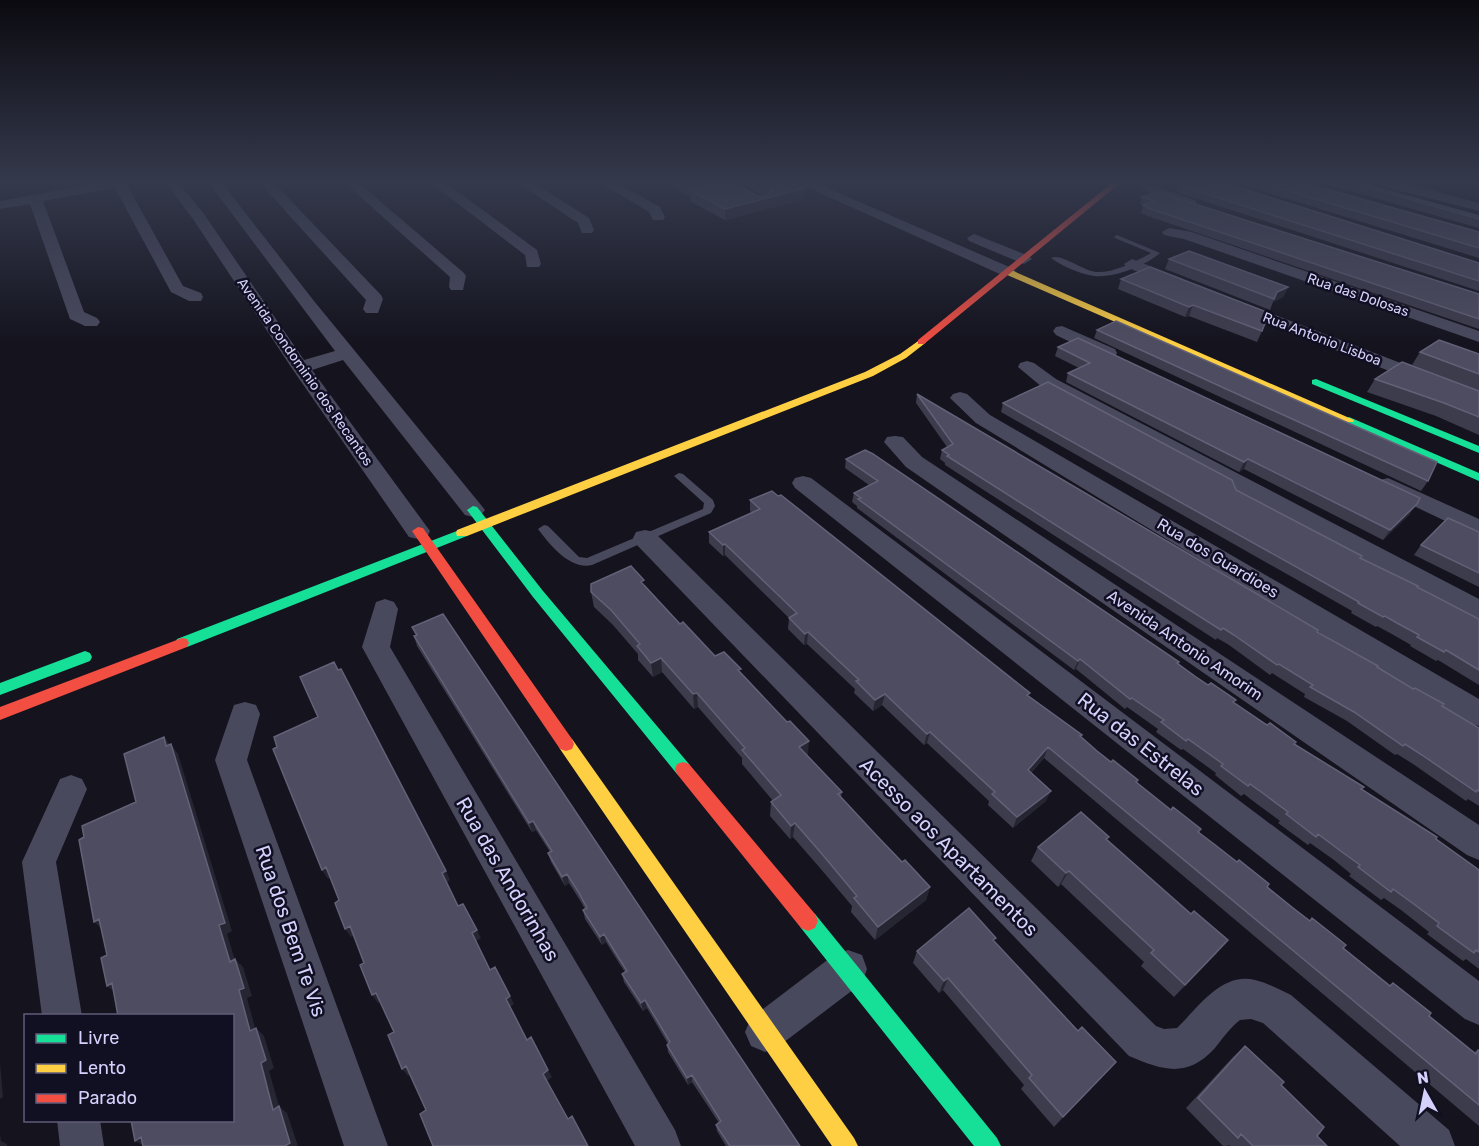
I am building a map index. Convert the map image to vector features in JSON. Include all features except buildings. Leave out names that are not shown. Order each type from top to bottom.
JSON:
[{"type":"street","points":[[48,236],[76,315],[91,322]]},
{"type":"street","points":[[148,236],[177,289],[195,297]]},
{"type":"street","name":"Avenida Condominio dos Recantos","points":[[212,236],[300,367],[420,535]]},
{"type":"street","points":[[256,236],[538,594],[848,969],[990,1146]]},
{"type":"street","points":[[316,236],[375,299],[372,309]]},
{"type":"street","points":[[413,236],[458,276],[457,287]]},
{"type":"street","points":[[510,236],[532,253],[533,264]]},
{"type":"street","points":[[927,236],[1479,477]]},
{"type":"street","points":[[971,236],[1032,258],[1093,288]]},
{"type":"street","points":[[0,714],[420,535],[485,525],[869,374],[903,356],[1008,272],[1032,258],[1056,236]]},
{"type":"street","name":"Rua das Dolosas","points":[[1190,236],[1479,337]]},
{"type":"street","points":[[975,278],[992,265],[1032,258]]},
{"type":"street","points":[[1132,264],[1197,290]]},
{"type":"street","name":"Rua Antonio Lisboa","points":[[1219,298],[1479,400]]},
{"type":"street","points":[[1062,331],[1126,362]]},
{"type":"street","points":[[300,367],[348,353]]},
{"type":"street","points":[[1027,367],[1049,383],[1479,611]]},
{"type":"street","points":[[1303,376],[1479,450]]},
{"type":"street","name":"Rua dos Guardioes","points":[[960,398],[983,419],[1479,714]]},
{"type":"street","name":"Avenida Antonio Amorim","points":[[895,441],[915,462],[1479,844]]},
{"type":"street","points":[[1372,478],[1479,529]]},
{"type":"street","name":"Rua das Estrelas","points":[[803,483],[1479,1005]]},
{"type":"street","points":[[420,535],[846,1146]]},
{"type":"street","name":"Acesso aos Apartamentos","points":[[645,538],[1143,1042],[1157,1049],[1173,1052],[1188,1047],[1233,1002],[1248,998],[1277,1009],[1433,1146]]},
{"type":"street","name":"Rua das Andorinhas","points":[[385,609],[376,647],[659,1146]]},
{"type":"street","points":[[0,689],[100,651]]},
{"type":"street","name":"Rua dos Bem Te Vis","points":[[245,714],[231,760],[366,1146]]},
{"type":"street","points":[[62,1014],[39,862],[71,789]]},
{"type":"street","points":[[765,1032],[848,969]]},
{"type":"street","points":[[78,1122],[82,1146]]},
{"type":"lane","points":[[1032,258],[1096,274],[1107,273],[1156,253],[1117,237]]},
{"type":"lane","points":[[544,529],[575,560],[588,562],[707,511],[710,506],[709,502],[679,476]]},
{"type":"traffic: fast","points":[[1316,382],[1479,450]]},
{"type":"traffic: fast","points":[[1349,420],[1479,477]]},
{"type":"traffic: fast","points":[[473,510],[538,594],[683,769]]},
{"type":"traffic: fast","points":[[182,643],[462,533]]},
{"type":"traffic: fast","points":[[0,689],[85,657]]},
{"type":"traffic: fast","points":[[808,921],[989,1146]]},
{"type":"traffic: slow","points":[[1008,272],[1349,420]]},
{"type":"traffic: slow","points":[[462,533],[869,374],[903,356],[921,342]]},
{"type":"traffic: slow","points":[[566,744],[846,1146]]},
{"type":"traffic: jam","points":[[921,342],[1051,236]]},
{"type":"traffic: jam","points":[[418,531],[566,744]]},
{"type":"traffic: jam","points":[[0,714],[182,643]]},
{"type":"traffic: jam","points":[[683,769],[808,921]]}]
